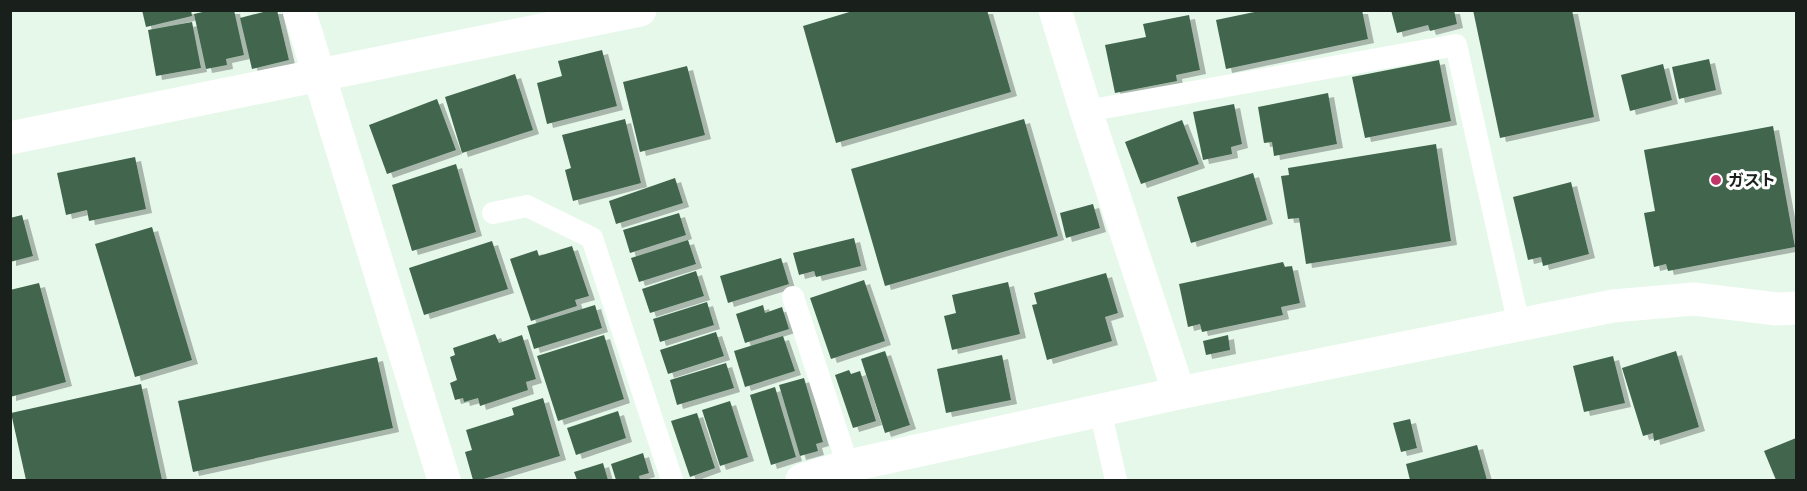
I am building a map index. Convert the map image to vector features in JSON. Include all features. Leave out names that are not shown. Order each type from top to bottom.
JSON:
[{"type":"street","points":[[299,10],[444,480]]},
{"type":"street","points":[[10,138],[640,10]]},
{"type":"street","points":[[1055,10],[1179,393]]},
{"type":"street","points":[[802,480],[848,466],[1179,393],[1613,306],[1694,299],[1777,309],[1797,308]]},
{"type":"lane","points":[[1086,111],[1456,45],[1519,325]]},
{"type":"lane","points":[[494,213],[527,206],[592,238],[672,480]]},
{"type":"lane","points":[[793,297],[848,466]]},
{"type":"lane","points":[[1100,410],[1116,480]]},
{"type":"building","points":[[142,10],[191,10],[192,16],[146,27]]},
{"type":"building","points":[[211,10],[234,10],[244,55],[226,59],[227,65],[206,69],[194,14]]},
{"type":"building","points":[[277,10],[289,60],[252,69],[240,18]]},
{"type":"building","points":[[856,10],[987,10],[1011,92],[836,143],[803,26]]},
{"type":"building","points":[[1264,10],[1362,10],[1368,39],[1226,69],[1216,20]]},
{"type":"building","points":[[1391,10],[1454,10],[1457,24],[1430,31],[1428,25],[1397,33]]},
{"type":"building","points":[[1473,10],[1572,10],[1594,117],[1500,138]]},
{"type":"building","points":[[1189,15],[1200,70],[1176,75],[1177,81],[1115,93],[1105,45],[1146,37],[1143,24]]},
{"type":"building","points":[[192,22],[201,68],[156,76],[148,30]]},
{"type":"building","points":[[602,50],[617,106],[547,124],[537,83],[562,76],[558,61]]},
{"type":"building","points":[[1709,59],[1716,90],[1679,99],[1672,67]]},
{"type":"building","points":[[1439,60],[1451,121],[1365,138],[1352,77]]},
{"type":"building","points":[[1663,64],[1672,100],[1630,111],[1621,75]]},
{"type":"building","points":[[687,66],[705,135],[640,152],[623,82]]},
{"type":"building","points":[[515,74],[533,130],[462,153],[445,97]]},
{"type":"building","points":[[1328,93],[1337,144],[1274,156],[1272,142],[1264,143],[1258,107]]},
{"type":"building","points":[[437,99],[456,150],[387,174],[369,125]]},
{"type":"building","points":[[1234,104],[1242,144],[1231,147],[1232,154],[1203,160],[1193,112]]},
{"type":"building","points":[[625,119],[641,183],[573,201],[565,170],[571,168],[562,135]]},
{"type":"building","points":[[1024,119],[1058,236],[885,286],[851,169]]},
{"type":"building","points":[[1182,120],[1199,164],[1141,184],[1125,142]]},
{"type":"building","name":"ガスト","points":[[1773,126],[1795,247],[1668,271],[1666,264],[1654,267],[1644,213],[1655,211],[1644,150]]},
{"type":"building","points":[[1436,144],[1451,241],[1306,264],[1299,218],[1288,219],[1281,176],[1289,175],[1288,168]]},
{"type":"building","points":[[135,157],[146,209],[89,221],[87,210],[66,215],[57,173]]},
{"type":"building","points":[[456,164],[476,232],[412,251],[392,185]]},
{"type":"building","points":[[1253,173],[1267,220],[1191,243],[1177,197]]},
{"type":"building","points":[[675,178],[683,203],[616,224],[609,201]]},
{"type":"building","points":[[1571,182],[1589,254],[1543,266],[1541,257],[1528,260],[1513,197]]},
{"type":"building","points":[[1093,204],[1100,228],[1066,238],[1060,213]]},
{"type":"building","points":[[679,213],[686,235],[630,253],[623,230]]},
{"type":"building","points":[[22,215],[33,256],[10,262],[10,218]]},
{"type":"building","points":[[152,227],[192,360],[135,377],[95,244]]},
{"type":"building","points":[[854,238],[861,266],[816,277],[814,271],[799,275],[793,253]]},
{"type":"building","points":[[688,240],[696,264],[639,282],[631,258]]},
{"type":"building","points":[[492,241],[508,289],[424,315],[409,268]]},
{"type":"building","points":[[572,246],[589,296],[575,300],[577,306],[531,321],[510,259],[537,250],[539,256]]},
{"type":"building","points":[[781,258],[789,284],[728,303],[720,276]]},
{"type":"building","points":[[1283,262],[1285,267],[1292,266],[1300,303],[1281,307],[1283,315],[1202,332],[1200,324],[1188,327],[1179,284]]},
{"type":"building","points":[[696,271],[704,296],[650,313],[642,289]]},
{"type":"building","points":[[1106,273],[1118,313],[1105,317],[1112,341],[1047,360],[1032,305],[1037,304],[1034,293]]},
{"type":"building","points":[[864,280],[885,341],[831,359],[810,298]]},
{"type":"building","points":[[1008,282],[1020,334],[952,350],[944,316],[956,313],[952,295]]},
{"type":"building","points":[[39,283],[66,382],[10,397],[10,290]]},
{"type":"building","points":[[707,302],[714,325],[660,342],[653,319]]},
{"type":"building","points":[[595,305],[602,328],[534,349],[527,326]]},
{"type":"building","points":[[763,305],[765,313],[782,307],[789,329],[745,343],[736,314]]},
{"type":"building","points":[[716,332],[724,356],[668,374],[660,350]]},
{"type":"building","points":[[495,334],[499,343],[522,335],[536,379],[526,382],[528,390],[480,406],[478,398],[464,402],[463,398],[455,400],[450,383],[457,380],[450,357],[455,355],[453,348]]},
{"type":"building","points":[[604,335],[624,399],[558,421],[537,356]]},
{"type":"building","points":[[1228,335],[1230,350],[1206,355],[1203,341]]},
{"type":"building","points":[[783,336],[795,371],[745,387],[734,351]]},
{"type":"building","points":[[885,351],[910,425],[885,433],[861,359]]},
{"type":"building","points":[[1676,351],[1699,427],[1654,441],[1653,433],[1643,436],[1622,368]]},
{"type":"building","points":[[1002,355],[1011,400],[946,413],[937,369]]},
{"type":"building","points":[[1613,356],[1625,403],[1584,412],[1573,366]]},
{"type":"building","points":[[377,357],[393,428],[193,472],[178,401]]},
{"type":"building","points":[[726,363],[734,388],[677,405],[670,380]]},
{"type":"building","points":[[849,370],[851,374],[860,371],[876,421],[853,428],[835,375]]},
{"type":"building","points":[[804,378],[823,442],[816,444],[818,451],[800,456],[779,385]]},
{"type":"building","points":[[141,384],[162,480],[26,480],[11,413]]},
{"type":"building","points":[[775,387],[796,457],[771,465],[750,395]]},
{"type":"building","points":[[543,398],[560,456],[480,480],[473,480],[465,452],[472,450],[466,430],[514,415],[512,408]]},
{"type":"building","points":[[730,401],[748,457],[720,466],[702,410]]},
{"type":"building","points":[[618,411],[626,438],[576,455],[567,428]]},
{"type":"building","points":[[697,413],[715,468],[690,477],[671,421]]},
{"type":"building","points":[[1410,419],[1417,448],[1401,452],[1393,423]]},
{"type":"building","points":[[1796,438],[1796,480],[1776,480],[1764,451]]},
{"type":"building","points":[[1477,445],[1487,480],[1410,480],[1406,464]]},
{"type":"building","points":[[643,453],[649,473],[639,476],[640,480],[616,480],[611,464]]},
{"type":"building","points":[[603,463],[608,480],[577,480],[574,472]]},
{"type":"place","name":"ガスト","points":[[1716,180]]}]
